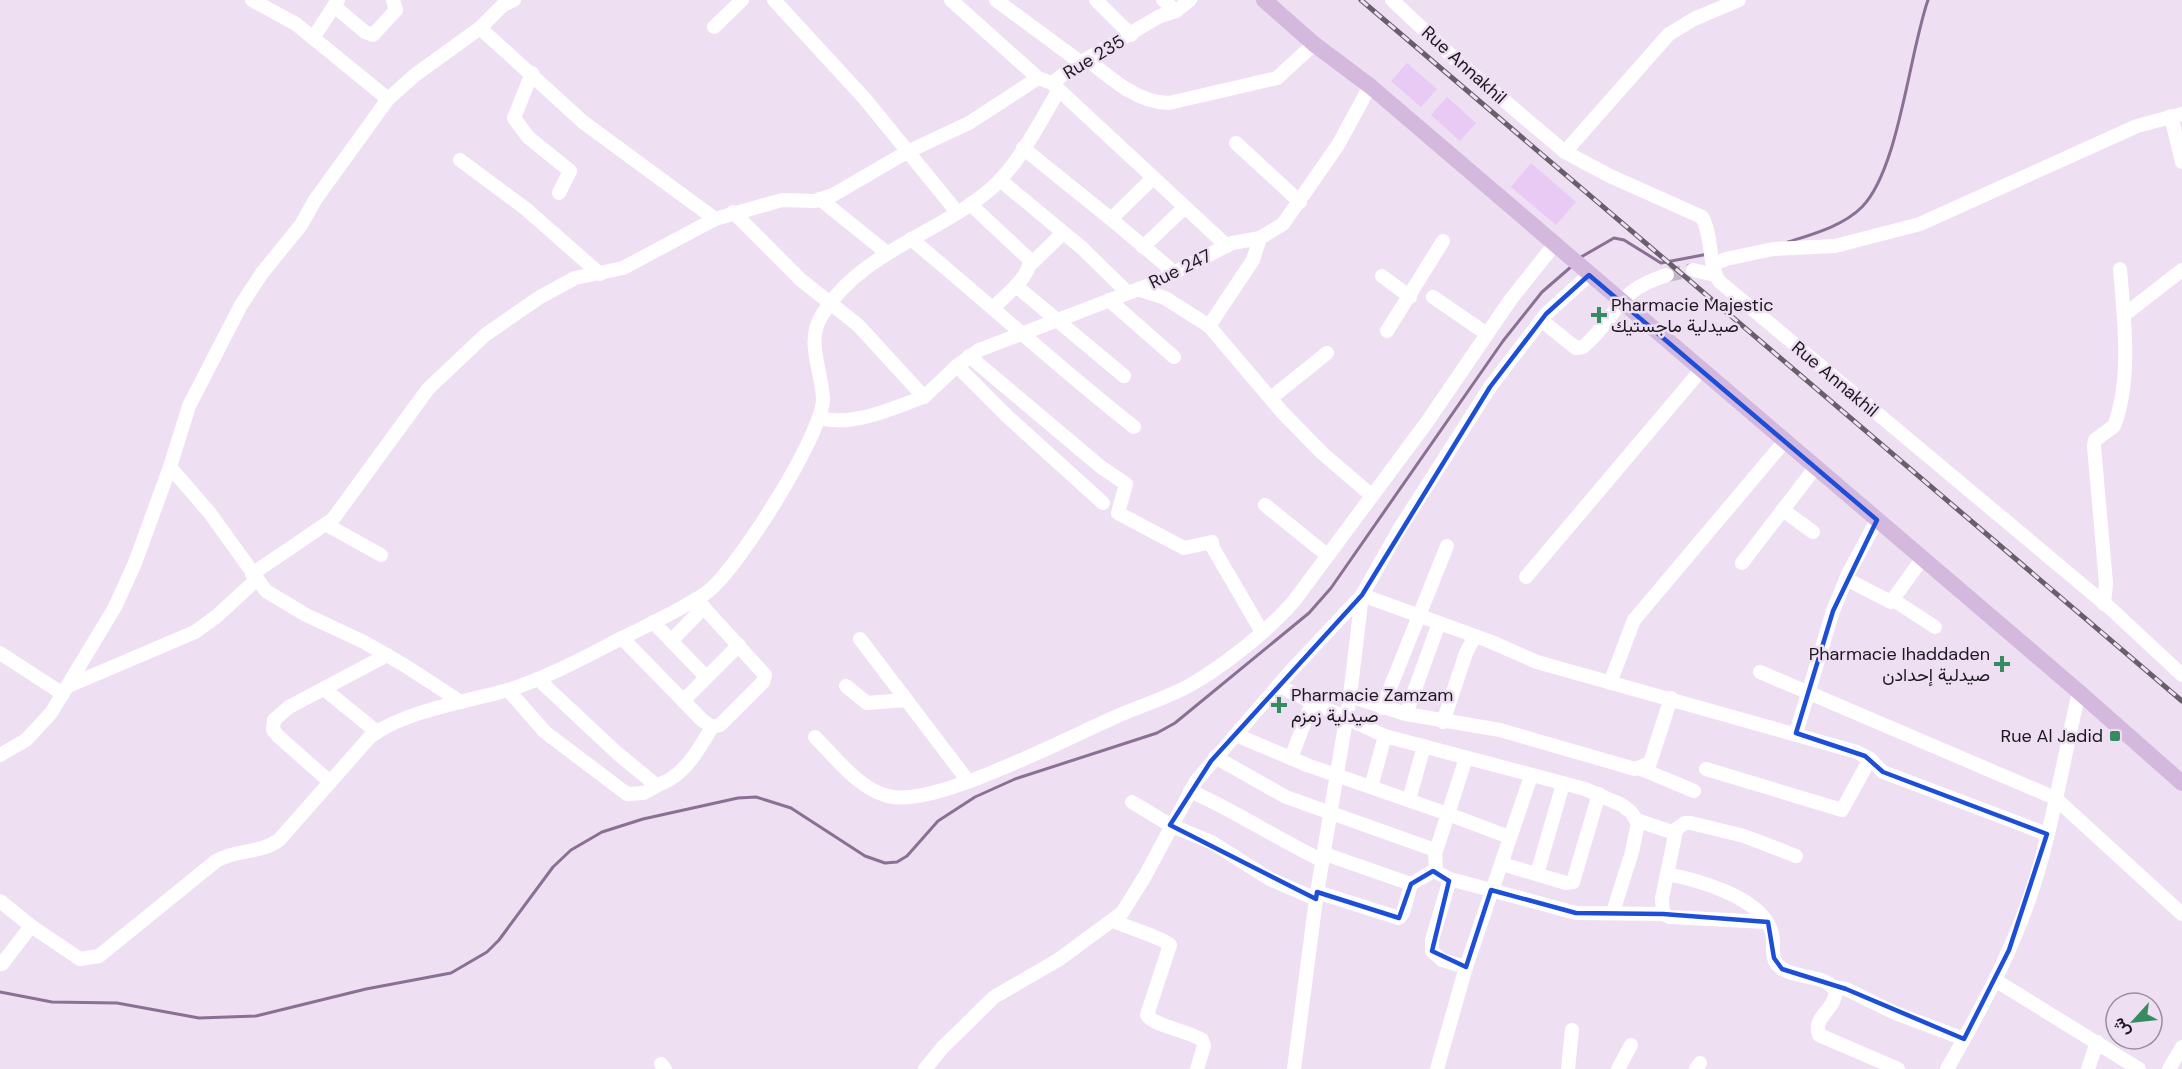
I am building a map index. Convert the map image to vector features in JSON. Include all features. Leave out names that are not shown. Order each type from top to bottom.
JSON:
[{"type":"main road","points":[[1264,0],[1314,44],[1370,86],[2079,692],[2182,783]]},
{"type":"street","points":[[252,0],[291,20],[388,99]]},
{"type":"street","points":[[313,38],[336,3],[365,32],[374,35],[396,10],[393,0]]},
{"type":"street","points":[[714,27],[742,0]]},
{"type":"street","points":[[774,0],[865,99],[957,212]]},
{"type":"street","points":[[951,0],[1038,78]]},
{"type":"street","points":[[996,0],[1139,96],[1151,101],[1169,103],[1277,78],[1314,44]]},
{"type":"street","points":[[1096,0],[1131,35]]},
{"type":"street","points":[[1163,0],[1176,11]]},
{"type":"street","name":"Rue 235","points":[[820,199],[840,192],[907,152],[969,123],[1038,78],[1055,86],[1084,60],[1131,35],[1160,16],[1176,11],[1190,0]]},
{"type":"street","name":"Rue Annakhil","points":[[1392,0],[1455,59],[1565,152],[1610,176],[1702,217],[1710,238],[1714,265],[1851,393],[2104,604],[2182,675]]},
{"type":"street","points":[[1565,152],[1669,34],[1694,18],[1738,0]]},
{"type":"street","points":[[0,755],[26,740],[51,713],[115,607],[135,563],[170,467],[189,406],[241,305],[262,273],[301,225],[315,200],[388,99],[415,75],[480,28],[505,2]]},
{"type":"street","points":[[480,28],[532,73],[583,122],[715,219]]},
{"type":"street","points":[[532,73],[514,118],[528,137],[570,171],[559,193]]},
{"type":"street","points":[[671,641],[739,558],[789,480],[820,418],[823,399],[814,337],[817,324],[831,302],[869,266],[970,204],[999,180],[1023,148],[1055,86],[1227,246]]},
{"type":"street","name":"Rue 247","points":[[929,393],[969,356],[1022,332],[1133,291],[1175,273],[1227,246],[1260,238],[1282,224],[1338,146],[1370,86]]},
{"type":"street","points":[[1693,270],[1714,265],[1726,259],[1773,249],[1835,246],[1920,224],[2128,130],[2176,115],[2182,162]]},
{"type":"street","points":[[1236,143],[1300,202]]},
{"type":"street","points":[[1023,148],[1175,273]]},
{"type":"street","points":[[460,160],[526,209],[600,274]]},
{"type":"street","points":[[1111,219],[1153,178]]},
{"type":"street","points":[[999,180],[1133,291],[1165,298],[1209,326],[1322,453],[1371,495]]},
{"type":"street","points":[[66,690],[195,632],[217,616],[268,561],[327,525],[423,396],[446,370],[485,335],[540,297],[575,278],[600,274],[633,263],[715,219],[782,200],[820,199],[887,253]]},
{"type":"street","points":[[970,204],[1028,256],[1030,265]]},
{"type":"street","points":[[1143,247],[1185,207]]},
{"type":"street","points":[[733,213],[801,280],[831,302],[929,393],[848,420],[834,422],[820,418]]},
{"type":"street","points":[[994,307],[1016,286],[1030,265],[1064,233]]},
{"type":"street","points":[[1209,326],[1253,260],[1260,238]]},
{"type":"street","points":[[911,239],[994,307],[1074,379],[1134,427]]},
{"type":"street","points":[[1387,331],[1443,241]]},
{"type":"street","points":[[815,737],[861,781],[882,794],[894,797],[920,796],[968,781],[1176,692],[1210,672],[1262,632],[1294,601],[1427,422],[1487,334],[1554,245]]},
{"type":"street","points":[[2104,604],[2106,583],[2094,446],[2095,440],[2111,430],[2117,415],[2124,359],[2124,315],[2120,269]]},
{"type":"street","points":[[2124,315],[2182,270]]},
{"type":"street","points":[[925,1069],[986,1004],[1003,991],[1040,972],[1113,921],[1130,903],[1190,791],[1215,757],[1362,595],[1400,528],[1490,387],[1541,320],[1586,272]]},
{"type":"street","points":[[1541,320],[1576,348],[1583,347],[1620,302],[1642,283],[1666,275]]},
{"type":"street","points":[[1382,276],[1410,297]]},
{"type":"street","points":[[1016,286],[1124,376]]},
{"type":"street","points":[[1433,297],[1487,334]]},
{"type":"street","points":[[1109,300],[1174,357]]},
{"type":"street","points":[[1271,398],[1307,366],[1327,353]]},
{"type":"street","points":[[969,356],[1101,467],[1126,484],[1118,513],[1184,548],[1212,542],[1213,548],[1262,632]]},
{"type":"street","points":[[957,366],[1008,417],[1104,503]]},
{"type":"street","points":[[1526,577],[1701,370]]},
{"type":"street","points":[[1610,683],[1634,621],[1784,442]]},
{"type":"street","points":[[170,467],[209,512],[266,591],[306,615],[387,656],[461,702]]},
{"type":"street","points":[[1742,563],[1815,468]]},
{"type":"street","points":[[1264,505],[1327,555]]},
{"type":"street","points":[[1783,510],[1813,532]]},
{"type":"street","points":[[1796,733],[1833,611],[1846,579],[1877,520]]},
{"type":"street","points":[[327,525],[381,555]]},
{"type":"street","points":[[1382,708],[1447,546]]},
{"type":"street","points":[[1895,601],[1922,559]]},
{"type":"street","points":[[1846,579],[1887,602],[1895,601],[1935,627]]},
{"type":"street","points":[[1362,595],[1475,636],[1537,662],[1796,733],[1870,759],[1883,772],[2047,834]]},
{"type":"street","points":[[1309,1069],[1294,1068],[1317,895],[1350,696],[1362,595]]},
{"type":"street","points":[[0,901],[31,926],[80,959],[99,956],[216,861],[230,854],[271,845],[377,732],[461,702],[508,690],[538,679],[652,622],[700,603]]},
{"type":"street","points":[[508,690],[544,732],[627,794],[644,793],[680,772],[712,727],[724,722],[765,678],[763,670],[700,603]]},
{"type":"street","points":[[652,622],[706,677]]},
{"type":"street","points":[[1406,714],[1439,623]]},
{"type":"street","points":[[1443,722],[1475,636]]},
{"type":"street","points":[[622,638],[683,701],[712,727]]},
{"type":"street","points":[[860,639],[968,781]]},
{"type":"street","points":[[683,701],[739,645]]},
{"type":"street","points":[[0,654],[66,690]]},
{"type":"street","points":[[330,782],[278,736],[272,726],[279,714],[387,656]]},
{"type":"street","points":[[1760,672],[2055,798],[2182,914]]},
{"type":"street","points":[[538,679],[634,768],[651,782],[660,784]]},
{"type":"street","points":[[846,686],[867,703],[905,699]]},
{"type":"street","points":[[1278,686],[1385,735],[1599,794],[1622,805],[1636,820],[1657,828],[1676,831]]},
{"type":"street","points":[[324,689],[377,732]]},
{"type":"street","points":[[1947,1069],[1995,980],[2027,905],[2047,834],[2079,692]]},
{"type":"street","points":[[1350,696],[1406,714],[1500,730],[1640,768],[1694,791]]},
{"type":"street","points":[[1640,768],[1650,763],[1671,698]]},
{"type":"street","points":[[1291,758],[1312,703]]},
{"type":"street","points":[[1236,735],[1337,776],[1509,837]]},
{"type":"street","points":[[1371,787],[1385,735]]},
{"type":"street","points":[[1409,800],[1424,746]]},
{"type":"street","points":[[1215,757],[1286,797],[1436,851]]},
{"type":"street","points":[[1435,870],[1436,851],[1466,758]]},
{"type":"street","points":[[1706,769],[1842,810],[1870,759]]},
{"type":"street","points":[[1437,1069],[1466,967],[1491,890],[1511,841],[1509,837],[1531,776]]},
{"type":"street","points":[[1537,874],[1563,784]]},
{"type":"street","points":[[1190,791],[1221,805],[1274,838],[1324,857],[1411,884]]},
{"type":"street","points":[[1502,864],[1566,883],[1573,882],[1599,794]]},
{"type":"street","points":[[1132,802],[1170,825],[1211,842],[1270,879],[1399,918],[1403,913],[1411,884],[1435,870]]},
{"type":"street","points":[[1613,912],[1632,852],[1636,820]]},
{"type":"street","points":[[1663,914],[1661,905],[1666,874],[1676,831],[1684,823],[1744,836],[1796,856]]},
{"type":"street","points":[[1435,870],[1449,879],[1576,913],[1663,914],[1670,917],[1766,922]]},
{"type":"street","points":[[1666,874],[1694,879],[1726,890],[1766,922],[1772,935],[1774,958],[1778,966],[1834,987],[1846,989],[1895,1013],[1964,1039]]},
{"type":"street","points":[[1449,879],[1432,940],[1432,951],[1442,960],[1466,967]]},
{"type":"street","points":[[1113,921],[1137,932],[1164,939],[1170,945],[1147,1015],[1151,1020],[1184,1030],[1202,1040],[1204,1046],[1197,1069]]},
{"type":"street","points":[[0,962],[2,964],[31,926]]},
{"type":"street","points":[[1995,980],[2097,1042],[2132,1067]]},
{"type":"street","points":[[1834,987],[1835,1000],[1818,1024],[1819,1035],[1898,1069]]},
{"type":"street","points":[[1569,1069],[1572,1030]]},
{"type":"street","points":[[2088,1069],[2097,1042]]},
{"type":"street","points":[[1618,1069],[1631,1045]]},
{"type":"street","points":[[2169,1069],[2182,1047]]},
{"type":"highlighted area","points":[[1589,275],[1877,520],[1833,611],[1796,733],[1865,756],[1883,772],[2047,834],[2009,950],[1964,1039],[1846,989],[1782,969],[1774,958],[1768,922],[1663,914],[1576,913],[1491,890],[1466,967],[1432,951],[1449,881],[1433,871],[1411,884],[1399,918],[1317,892],[1316,899],[1170,825],[1211,761],[1362,595],[1490,387],[1546,314]]},
{"type":"shaded area","points":[[1407,63],[1437,89],[1421,107],[1391,81]]},
{"type":"shaded area","points":[[1447,97],[1476,123],[1460,141],[1431,115]]},
{"type":"shaded area","points":[[1531,163],[1576,202],[1556,225],[1511,187]]},
{"type":"waterway","points":[[1788,242],[1827,229],[1846,219],[1862,207],[1875,189],[1894,139],[1928,0]]},
{"type":"waterway","points":[[1581,257],[1614,238],[1624,240],[1661,263],[1708,254]]},
{"type":"waterway","points":[[0,992],[52,1002],[117,1003],[199,1018],[256,1016],[366,989],[451,973],[487,952],[499,940],[553,867],[571,850],[602,832],[643,819],[738,798],[756,797],[791,808],[865,856],[885,863],[897,862],[907,856],[938,821],[975,797],[1015,779],[1157,733],[1175,723],[1309,613],[1331,588],[1503,341],[1542,292],[1572,266]]},
{"type":"tunnel","points":[[1667,275],[1693,270]]},
{"type":"railway","points":[[1361,0],[2182,701]]},
{"type":"place","name":"Pharmacie Majestic صيدلية ماجستيك","points":[[1599,315]]},
{"type":"place","name":"Pharmacie Ihaddaden صيدلية إحدادن","points":[[2002,664]]},
{"type":"place","name":"Pharmacie Zamzam صيدلية زمزم","points":[[1279,705]]},
{"type":"place","name":"Rue Al Jadid","points":[[2115,736]]}]
